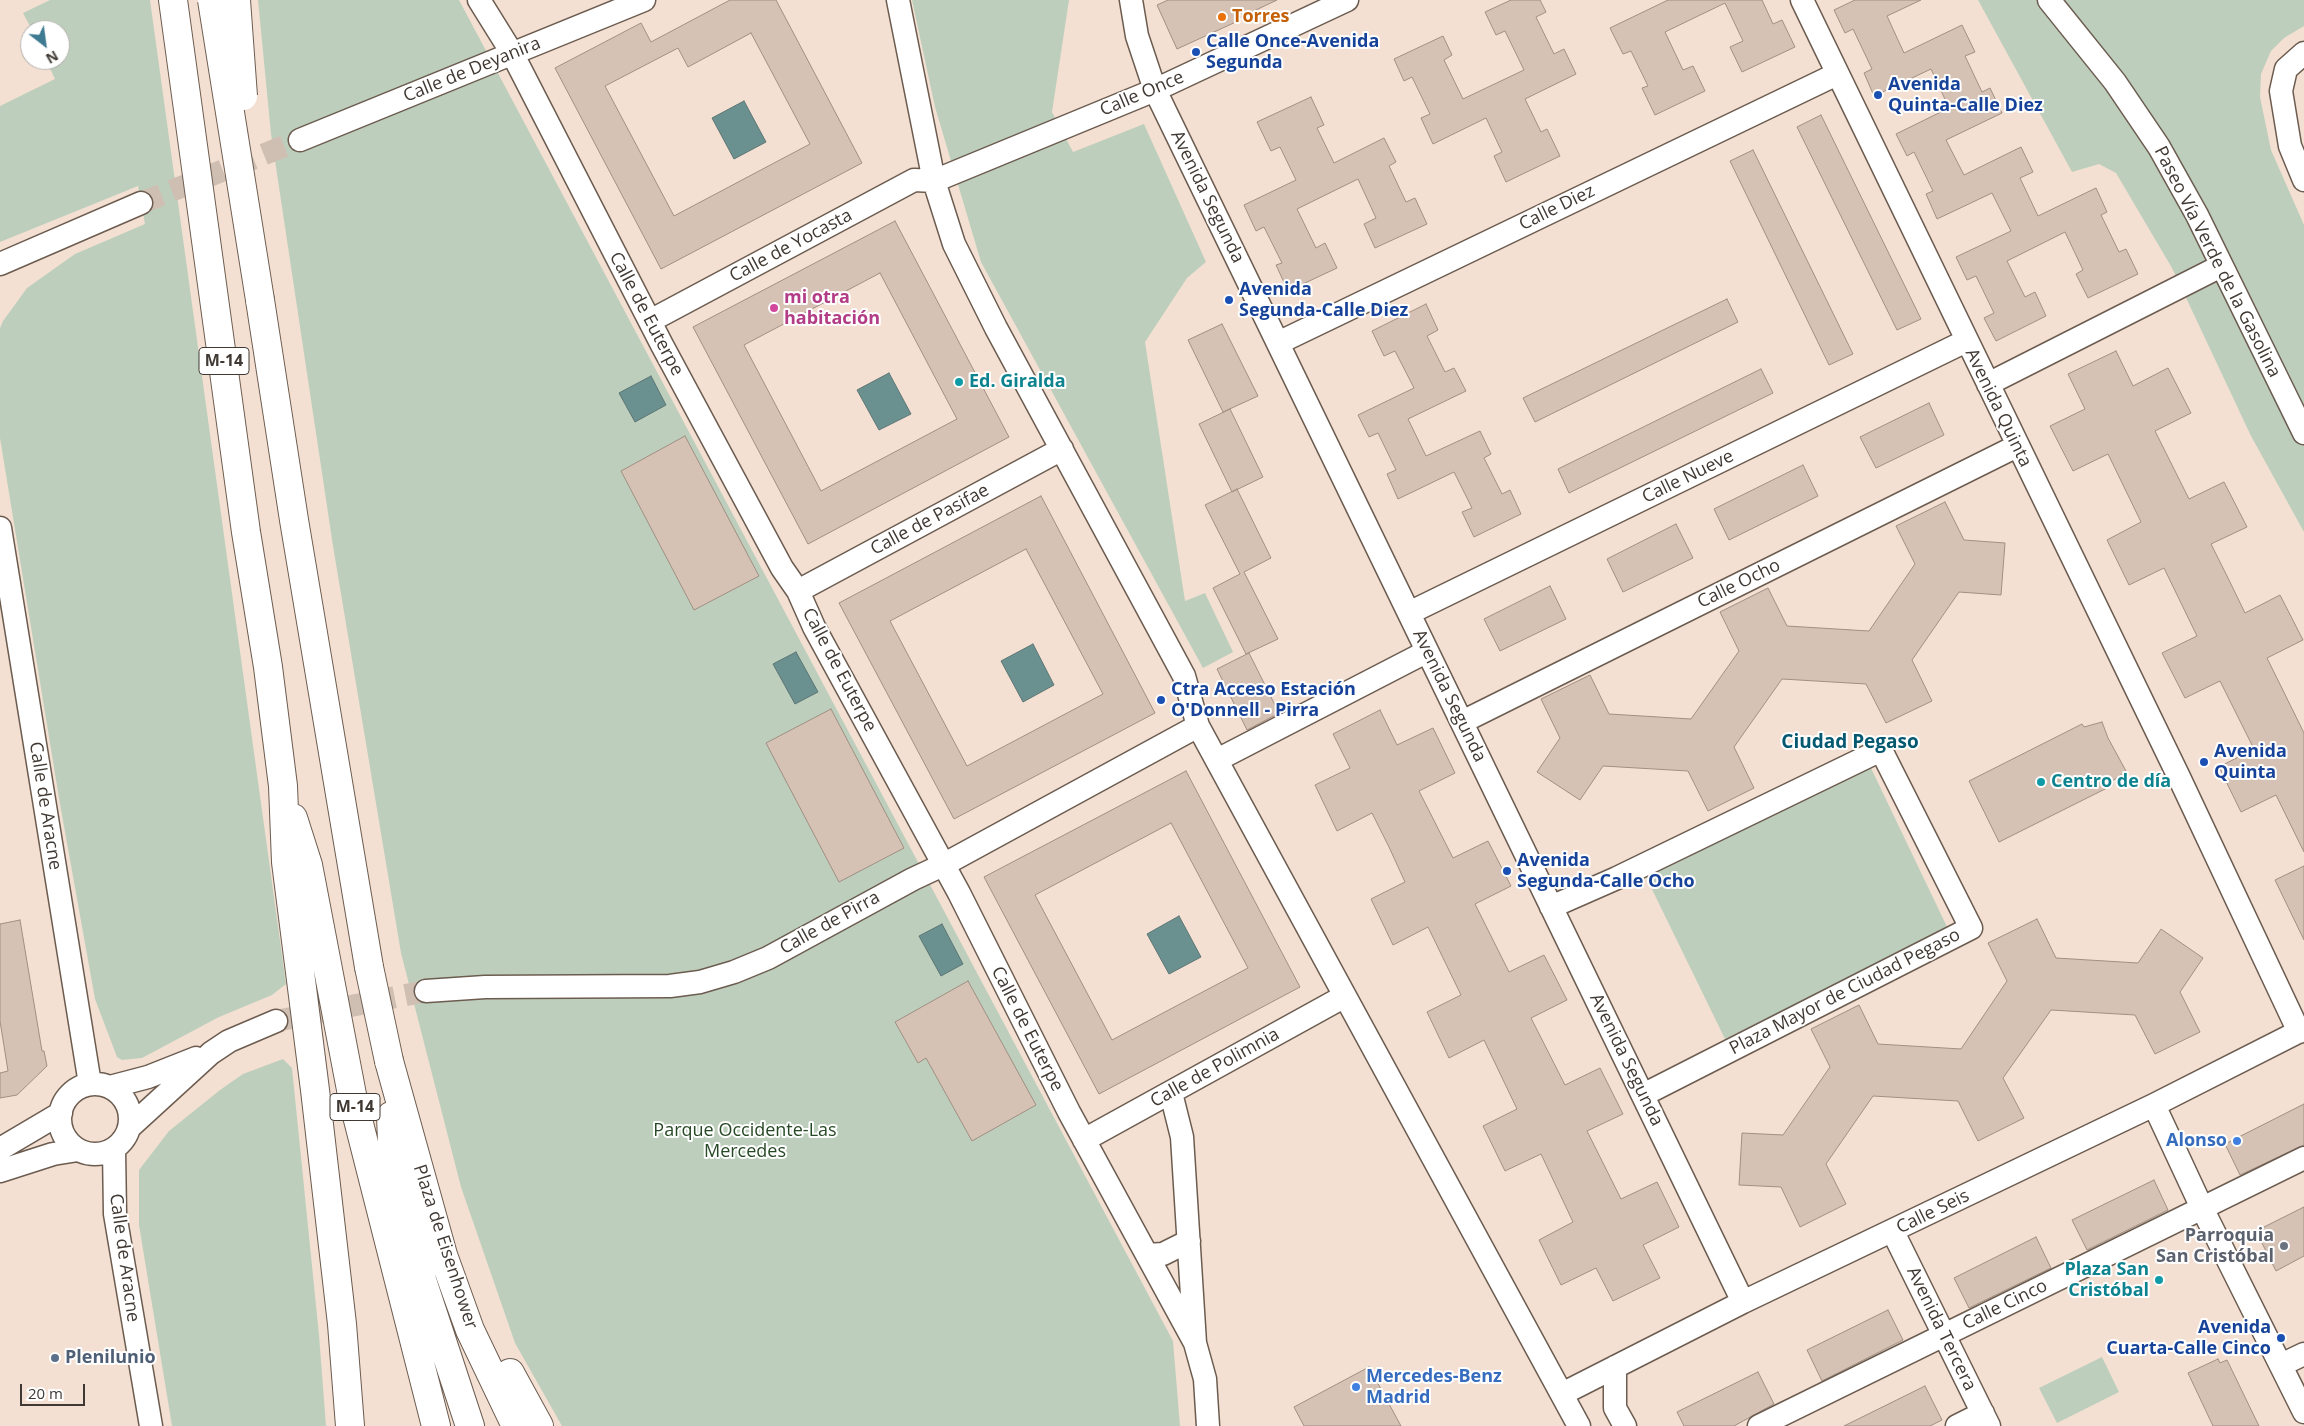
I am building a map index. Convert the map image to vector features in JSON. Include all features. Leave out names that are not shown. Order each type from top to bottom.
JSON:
[{"type":"highway","name":"M-14","points":[[173,0],[182,54],[246,532],[268,667],[283,786],[308,864],[353,1100],[436,1426]]},
{"type":"highway","name":"M-14","points":[[212,0],[294,520],[369,967],[389,1061],[392,1141],[422,1280],[470,1426]]},
{"type":"highway","points":[[236,0],[260,300]]},
{"type":"highway","points":[[283,786],[286,862],[342,1324],[350,1426]]},
{"type":"highway","name":"Plaza de Eisenhower","points":[[389,1061],[443,1255],[470,1330],[516,1426]]},
{"type":"highway","points":[[443,1255],[539,1426]]},
{"type":"street","name":"Calle de Euterpe","points":[[479,0],[512,53],[580,190],[782,568],[798,590],[814,627],[943,865],[1084,1140],[1195,1343]]},
{"type":"street","name":"Calle de Deyanira","points":[[300,140],[644,0]]},
{"type":"street","points":[[898,0],[934,181],[954,244],[996,328],[1184,676],[1198,726],[1580,1426]]},
{"type":"street","name":"Avenida Segunda","points":[[1131,0],[1137,36],[1155,90],[1743,1302]]},
{"type":"street","name":"Calle Once","points":[[934,181],[1155,90],[1348,0]]},
{"type":"street","name":"Avenida Quinta","points":[[1802,0],[2301,1031]]},
{"type":"street","name":"Paseo Vía Verde de la Gasolina","points":[[2050,0],[2115,82],[2158,147],[2197,215],[2304,433]]},
{"type":"street","points":[[2304,53],[2286,70],[2281,91],[2290,146],[2304,180]]},
{"type":"street","name":"Calle Diez","points":[[1278,343],[1837,74]]},
{"type":"street","name":"Calle de Yocasta","points":[[650,321],[914,180],[934,181]]},
{"type":"street","points":[[0,264],[141,203]]},
{"type":"street","points":[[1988,384],[2222,266]]},
{"type":"street","name":"Calle Nueve","points":[[1409,613],[1966,341]]},
{"type":"street","name":"Calle Ocho","points":[[1462,722],[2017,446]]},
{"type":"street","name":"Calle de Pasifae","points":[[798,590],[1062,449]]},
{"type":"street","name":"Calle de Aracne","points":[[0,528],[100,1085]]},
{"type":"street","points":[[1217,760],[1426,652]]},
{"type":"street","name":"Calle de Pirra","points":[[426,991],[485,987],[670,986],[700,982],[734,972],[768,958],[1198,726]]},
{"type":"street","name":"Plaza Mayor de Ciudad Pegaso","points":[[1552,907],[1617,878],[1881,750],[1971,928],[1643,1094]]},
{"type":"street","name":"Calle de Polimnia","points":[[1084,1140],[1345,996]]},
{"type":"street","points":[[130,1127],[211,1053],[229,1041],[276,1021]]},
{"type":"street","name":"Calle Seis","points":[[1562,1394],[1743,1302],[1893,1232],[2301,1031]]},
{"type":"street","points":[[100,1085],[120,1093],[127,1103],[131,1115],[130,1127],[127,1136],[114,1149],[103,1153],[91,1154],[78,1150],[69,1143],[60,1123],[61,1113],[70,1095],[82,1086],[148,1077],[211,1053]]},
{"type":"street","name":"Calle de Euterpe","points":[[1171,1093],[1182,1137],[1195,1343],[1205,1379],[1208,1426]]},
{"type":"street","points":[[2154,1105],[2202,1208],[2304,1412]]},
{"type":"street","points":[[0,1149],[61,1113]]},
{"type":"street","name":"Calle de Aracne","points":[[114,1149],[115,1214],[151,1426]]},
{"type":"street","points":[[0,1172],[53,1154],[78,1150]]},
{"type":"street","name":"Calle Cinco","points":[[1759,1426],[2304,1158]]},
{"type":"street","name":"Avenida Tercera","points":[[1893,1232],[1986,1419]]},
{"type":"street","points":[[1147,1255],[1163,1254],[1190,1241]]},
{"type":"street","points":[[2281,1365],[2304,1354]]},
{"type":"street","points":[[1615,1367],[1615,1408],[1625,1426]]},
{"type":"street","points":[[1956,1426],[1986,1419]]},
{"type":"green space","points":[[50,0],[150,0],[286,984],[272,995],[219,1017],[142,1058],[122,1060],[117,1057],[95,999],[60,804],[0,438],[0,328],[27,288],[75,254],[145,224],[138,186],[0,242],[0,106],[55,79],[51,70],[70,70],[70,20],[27,20],[23,13]]},
{"type":"green space","name":"Parque Occidente-Las Mercedes","points":[[258,0],[459,0],[1173,1341],[1180,1426],[562,1426],[515,1343],[461,1187],[401,953],[333,546],[271,134]]},
{"type":"green space","points":[[912,0],[1069,0],[1052,112],[1073,152],[1144,124],[1206,262],[1187,278],[1145,342],[1185,601],[1205,593],[1233,652],[1203,668],[981,262],[935,107]]},
{"type":"green space","points":[[1978,0],[2304,0],[2304,26],[2284,38],[2271,51],[2261,74],[2260,97],[2271,150],[2304,225],[2304,532],[2251,436],[2172,268],[2116,173],[2099,164],[2072,172]]},
{"type":"green space","points":[[1870,766],[1949,931],[1725,1039],[1645,875]]},
{"type":"green space","points":[[283,1059],[292,1068],[319,1335],[326,1426],[172,1426],[139,1225],[139,1170],[169,1131],[220,1090],[243,1074]]},
{"type":"green space","points":[[2102,1357],[2119,1392],[2057,1423],[2039,1388]]},
{"type":"water","points":[[744,101],[766,142],[734,159],[712,118]]},
{"type":"water","points":[[889,373],[911,414],[879,430],[857,390]]},
{"type":"water","points":[[651,376],[666,405],[635,422],[619,393]]},
{"type":"water","points":[[1033,644],[1054,685],[1023,702],[1001,661]]},
{"type":"water","points":[[796,652],[818,692],[795,704],[773,664]]},
{"type":"water","points":[[1179,916],[1201,957],[1169,974],[1147,934]]},
{"type":"water","points":[[942,924],[963,964],[941,976],[919,936]]},
{"type":"building","points":[[730,0],[776,0],[862,163],[661,269],[555,68],[641,23],[651,42]],"holes":[[[751,33],[810,144],[674,216],[605,86],[678,48],[688,67]]]},
{"type":"building","points":[[1168,0],[1277,0],[1237,19],[1238,21],[1177,49],[1157,5]]},
{"type":"building","points":[[1511,0],[1540,0],[1546,12],[1536,17],[1554,54],[1564,49],[1576,74],[1525,99],[1541,132],[1547,129],[1560,156],[1506,182],[1494,156],[1502,152],[1486,118],[1433,144],[1421,118],[1430,114],[1412,77],[1404,81],[1394,59],[1443,36],[1452,55],[1444,60],[1463,99],[1524,70],[1505,31],[1496,35],[1485,12]]},
{"type":"building","points":[[1668,0],[1762,0],[1773,24],[1782,20],[1795,47],[1742,72],[1730,47],[1743,41],[1725,3],[1665,32],[1683,70],[1693,66],[1705,91],[1655,115],[1642,88],[1648,86],[1631,51],[1623,54],[1610,28]]},
{"type":"building","points":[[1855,0],[1921,0],[1887,16],[1904,53],[1962,25],[1975,52],[1965,56],[1982,92],[1990,88],[2002,113],[1946,140],[1964,175],[2021,147],[2033,172],[2020,178],[2038,216],[2096,188],[2107,212],[2101,215],[2119,252],[2126,249],[2138,274],[2088,298],[2076,274],[2083,270],[2065,232],[2007,261],[2025,297],[2035,292],[2046,316],[1996,341],[1984,318],[1994,313],[1976,276],[1967,280],[1956,257],[2011,231],[1992,193],[1937,219],[1926,194],[1933,191],[1914,152],[1907,156],[1896,134],[1949,108],[1931,69],[1874,96],[1864,73],[1872,69],[1853,29],[1845,33],[1834,10]]},
{"type":"building","points":[[1311,97],[1324,125],[1317,128],[1334,163],[1384,138],[1396,162],[1389,166],[1406,202],[1415,198],[1427,224],[1375,248],[1364,224],[1376,218],[1358,179],[1297,209],[1316,248],[1325,243],[1337,268],[1288,291],[1276,265],[1282,263],[1264,227],[1256,231],[1244,205],[1296,180],[1280,147],[1271,151],[1257,122]]},
{"type":"building","points":[[1821,115],[1921,319],[1897,330],[1797,127]]},
{"type":"building","points":[[1753,150],[1853,354],[1829,365],[1730,161]]},
{"type":"building","name":"Ed. Giralda","points":[[895,221],[1009,437],[808,544],[693,327]],"holes":[[[880,273],[957,419],[821,491],[744,345]]]},
{"type":"building","points":[[1727,299],[1738,322],[1535,422],[1523,398]]},
{"type":"building","points":[[1426,304],[1438,330],[1427,336],[1445,372],[1454,368],[1466,391],[1408,419],[1426,456],[1480,431],[1491,454],[1484,458],[1502,494],[1510,490],[1521,514],[1474,537],[1462,512],[1472,508],[1454,472],[1398,499],[1387,474],[1396,470],[1378,433],[1369,437],[1358,415],[1414,388],[1395,351],[1384,356],[1372,331]]},
{"type":"building","points":[[1222,324],[1258,396],[1223,412],[1188,340]]},
{"type":"building","points":[[2116,351],[2133,386],[2168,368],[2191,413],[2155,431],[2189,499],[2224,482],[2247,527],[2211,544],[2245,613],[2280,595],[2303,640],[2267,658],[2304,733],[2304,852],[2276,795],[2241,812],[2219,767],[2254,749],[2220,681],[2185,698],[2162,653],[2197,636],[2164,568],[2129,585],[2107,540],[2141,522],[2108,454],[2073,471],[2050,426],[2085,409],[2068,374]]},
{"type":"building","points":[[1761,369],[1773,393],[1569,493],[1558,469]]},
{"type":"building","points":[[1929,403],[1944,435],[1876,468],[1860,437]]},
{"type":"building","points":[[1230,409],[1263,477],[1232,492],[1199,424]]},
{"type":"building","points":[[685,436],[759,576],[694,610],[621,471]]},
{"type":"building","points":[[1803,465],[1818,496],[1729,540],[1714,509]]},
{"type":"building","points":[[1237,489],[1271,558],[1244,572],[1278,639],[1246,654],[1213,588],[1240,574],[1205,505]]},
{"type":"building","points":[[1041,496],[1155,713],[954,819],[839,603]],"holes":[[[1026,549],[1103,694],[967,766],[890,621]]]},
{"type":"building","points":[[1945,502],[1964,540],[2005,543],[2001,595],[1959,592],[1912,660],[1932,701],[1886,723],[1866,684],[1782,679],[1734,747],[1754,788],[1708,811],[1688,771],[1603,766],[1580,800],[1537,772],[1560,738],[1541,699],[1590,675],[1609,714],[1691,719],[1739,651],[1720,612],[1768,588],[1787,626],[1869,631],[1915,564],[1896,526]]},
{"type":"building","points":[[1676,524],[1693,558],[1623,592],[1607,559]]},
{"type":"building","points":[[1550,586],[1566,619],[1500,651],[1484,619]]},
{"type":"building","points":[[1249,653],[1279,713],[1247,730],[1217,669]]},
{"type":"building","points":[[831,709],[904,848],[839,882],[766,743]]},
{"type":"building","points":[[1380,710],[1397,745],[1433,728],[1455,773],[1419,791],[1453,858],[1488,841],[1511,886],[1475,904],[1509,972],[1544,955],[1567,1000],[1531,1018],[1565,1085],[1600,1068],[1623,1114],[1587,1131],[1621,1199],[1657,1182],[1679,1227],[1643,1245],[1660,1278],[1613,1301],[1596,1268],[1561,1285],[1539,1240],[1573,1222],[1541,1154],[1505,1171],[1483,1126],[1517,1109],[1484,1040],[1449,1058],[1427,1012],[1461,995],[1428,927],[1393,945],[1371,899],[1405,882],[1389,847],[1372,813],[1337,831],[1315,785],[1350,768],[1333,734]]},
{"type":"building","name":"Centro de día","points":[[2102,722],[2108,738],[2126,771],[2111,782],[2113,785],[1999,842],[1969,781],[2082,724],[2084,727]]},
{"type":"building","points":[[1186,771],[1300,987],[1099,1094],[984,877]],"holes":[[[1171,823],[1248,968],[1112,1040],[1035,895]]]},
{"type":"building","points":[[2304,866],[2304,940],[2275,880]]},
{"type":"building","points":[[2037,919],[2056,958],[2138,963],[2161,929],[2203,958],[2180,992],[2200,1032],[2155,1054],[2135,1015],[2051,1010],[2003,1078],[2024,1118],[1978,1141],[1958,1101],[1873,1096],[1826,1164],[1846,1204],[1800,1227],[1781,1187],[1739,1185],[1742,1133],[1783,1135],[1830,1067],[1811,1029],[1859,1005],[1878,1044],[1961,1049],[2007,981],[1988,943]]},
{"type":"building","points":[[20,920],[42,1051],[44,1051],[47,1066],[17,1095],[0,1098],[0,1073],[8,1071],[0,1021],[0,924]]},
{"type":"building","points":[[968,981],[1036,1105],[972,1141],[926,1058],[918,1063],[895,1022]]},
{"type":"building","points":[[2304,1104],[2304,1145],[2240,1175],[2225,1144]]},
{"type":"building","points":[[2154,1180],[2168,1210],[2087,1250],[2072,1220]]},
{"type":"building","name":"Parroquia San Cristóbal","points":[[2304,1207],[2304,1256],[2276,1271],[2258,1235],[2261,1233],[2260,1229]]},
{"type":"building","points":[[2036,1237],[2051,1268],[1969,1308],[1954,1278]]},
{"type":"building","points":[[1888,1310],[1903,1340],[1822,1381],[1807,1350]]},
{"type":"building","points":[[2218,1359],[2220,1363],[2227,1360],[2259,1426],[2213,1426],[2188,1373]]},
{"type":"building","name":"Mercedes-Benz Madrid","points":[[1369,1367],[1401,1426],[1304,1426],[1294,1407]]},
{"type":"building","points":[[1758,1372],[1774,1404],[1734,1426],[1684,1426],[1677,1412]]},
{"type":"building","points":[[1925,1386],[1942,1420],[1930,1426],[1844,1426]]},
{"type":"tunnel","points":[[141,203],[300,140]]},
{"type":"tunnel","points":[[276,1021],[426,991]]},
{"type":"place","name":"Torres","points":[[1222,17]]},
{"type":"place","name":"Calle Once-Avenida Segunda","points":[[1196,52]]},
{"type":"place","name":"Avenida Quinta-Calle Diez","points":[[1878,95]]},
{"type":"place","name":"Avenida Segunda-Calle Diez","points":[[1229,300]]},
{"type":"place","name":"mi otra habitación","points":[[774,308]]},
{"type":"place","name":"Ed. Giralda","points":[[959,382]]},
{"type":"place","name":"Ctra Acceso Estación O'Donnell - Pirra","points":[[1161,700]]},
{"type":"place","name":"Avenida Quinta","points":[[2204,762]]},
{"type":"place","name":"Centro de día","points":[[2041,782]]},
{"type":"place","name":"Avenida Segunda-Calle Ocho","points":[[1507,871]]},
{"type":"place","name":"Alonso","points":[[2237,1141]]},
{"type":"place","name":"Parroquia San Cristóbal","points":[[2284,1246]]},
{"type":"place","name":"Plaza San Cristóbal","points":[[2159,1280]]},
{"type":"place","name":"Avenida Cuarta-Calle Cinco","points":[[2281,1338]]},
{"type":"place","name":"Plenilunio","points":[[55,1358]]},
{"type":"place","name":"Mercedes-Benz Madrid","points":[[1356,1387]]},
{"type":"district","name":"Ciudad Pegaso","points":[[1850,743]]}]
